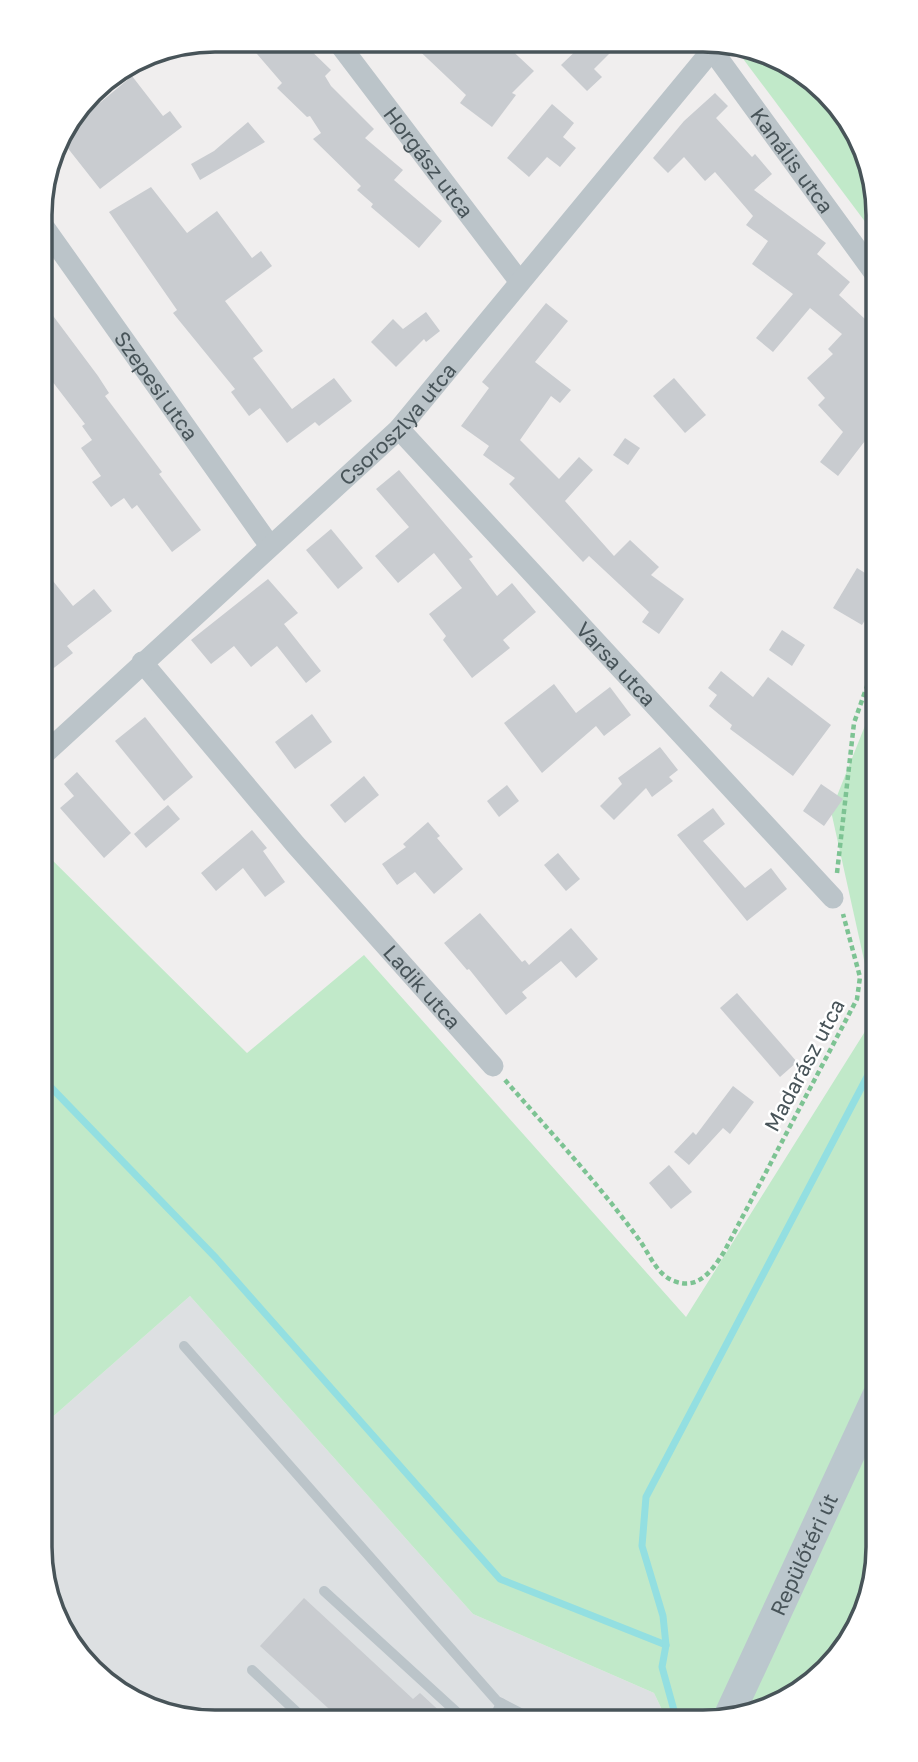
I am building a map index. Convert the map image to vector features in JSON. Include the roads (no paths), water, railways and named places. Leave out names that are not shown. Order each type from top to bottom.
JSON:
[{"type":"street","name":"Csoroszlya utca","points":[[53,740],[399,429],[705,52]]},
{"type":"street","name":"Horgász utca","points":[[346,53],[520,282]]},
{"type":"street","name":"Kanális utca","points":[[713,53],[866,262]]},
{"type":"street","name":"Szepesi utca","points":[[53,240],[270,546]]},
{"type":"street","name":"Varsa utca","points":[[399,429],[833,898]]},
{"type":"street","name":"Ladik utca","points":[[142,662],[295,844],[492,1066]]},
{"type":"street","name":"Repülőtéri út","points":[[733,1706],[865,1422]]},
{"type":"lane","points":[[184,1346],[501,1703],[514,1710]]},
{"type":"lane","points":[[324,1591],[454,1710]]},
{"type":"lane","points":[[252,1671],[294,1710]]},
{"type":"lane","points":[[498,1710],[501,1703]]},
{"type":"waterway","points":[[666,1645],[663,1616],[642,1546],[646,1497],[865,1080]]},
{"type":"waterway","points":[[53,1089],[216,1258],[500,1579],[666,1645],[662,1667],[674,1710]]}]
